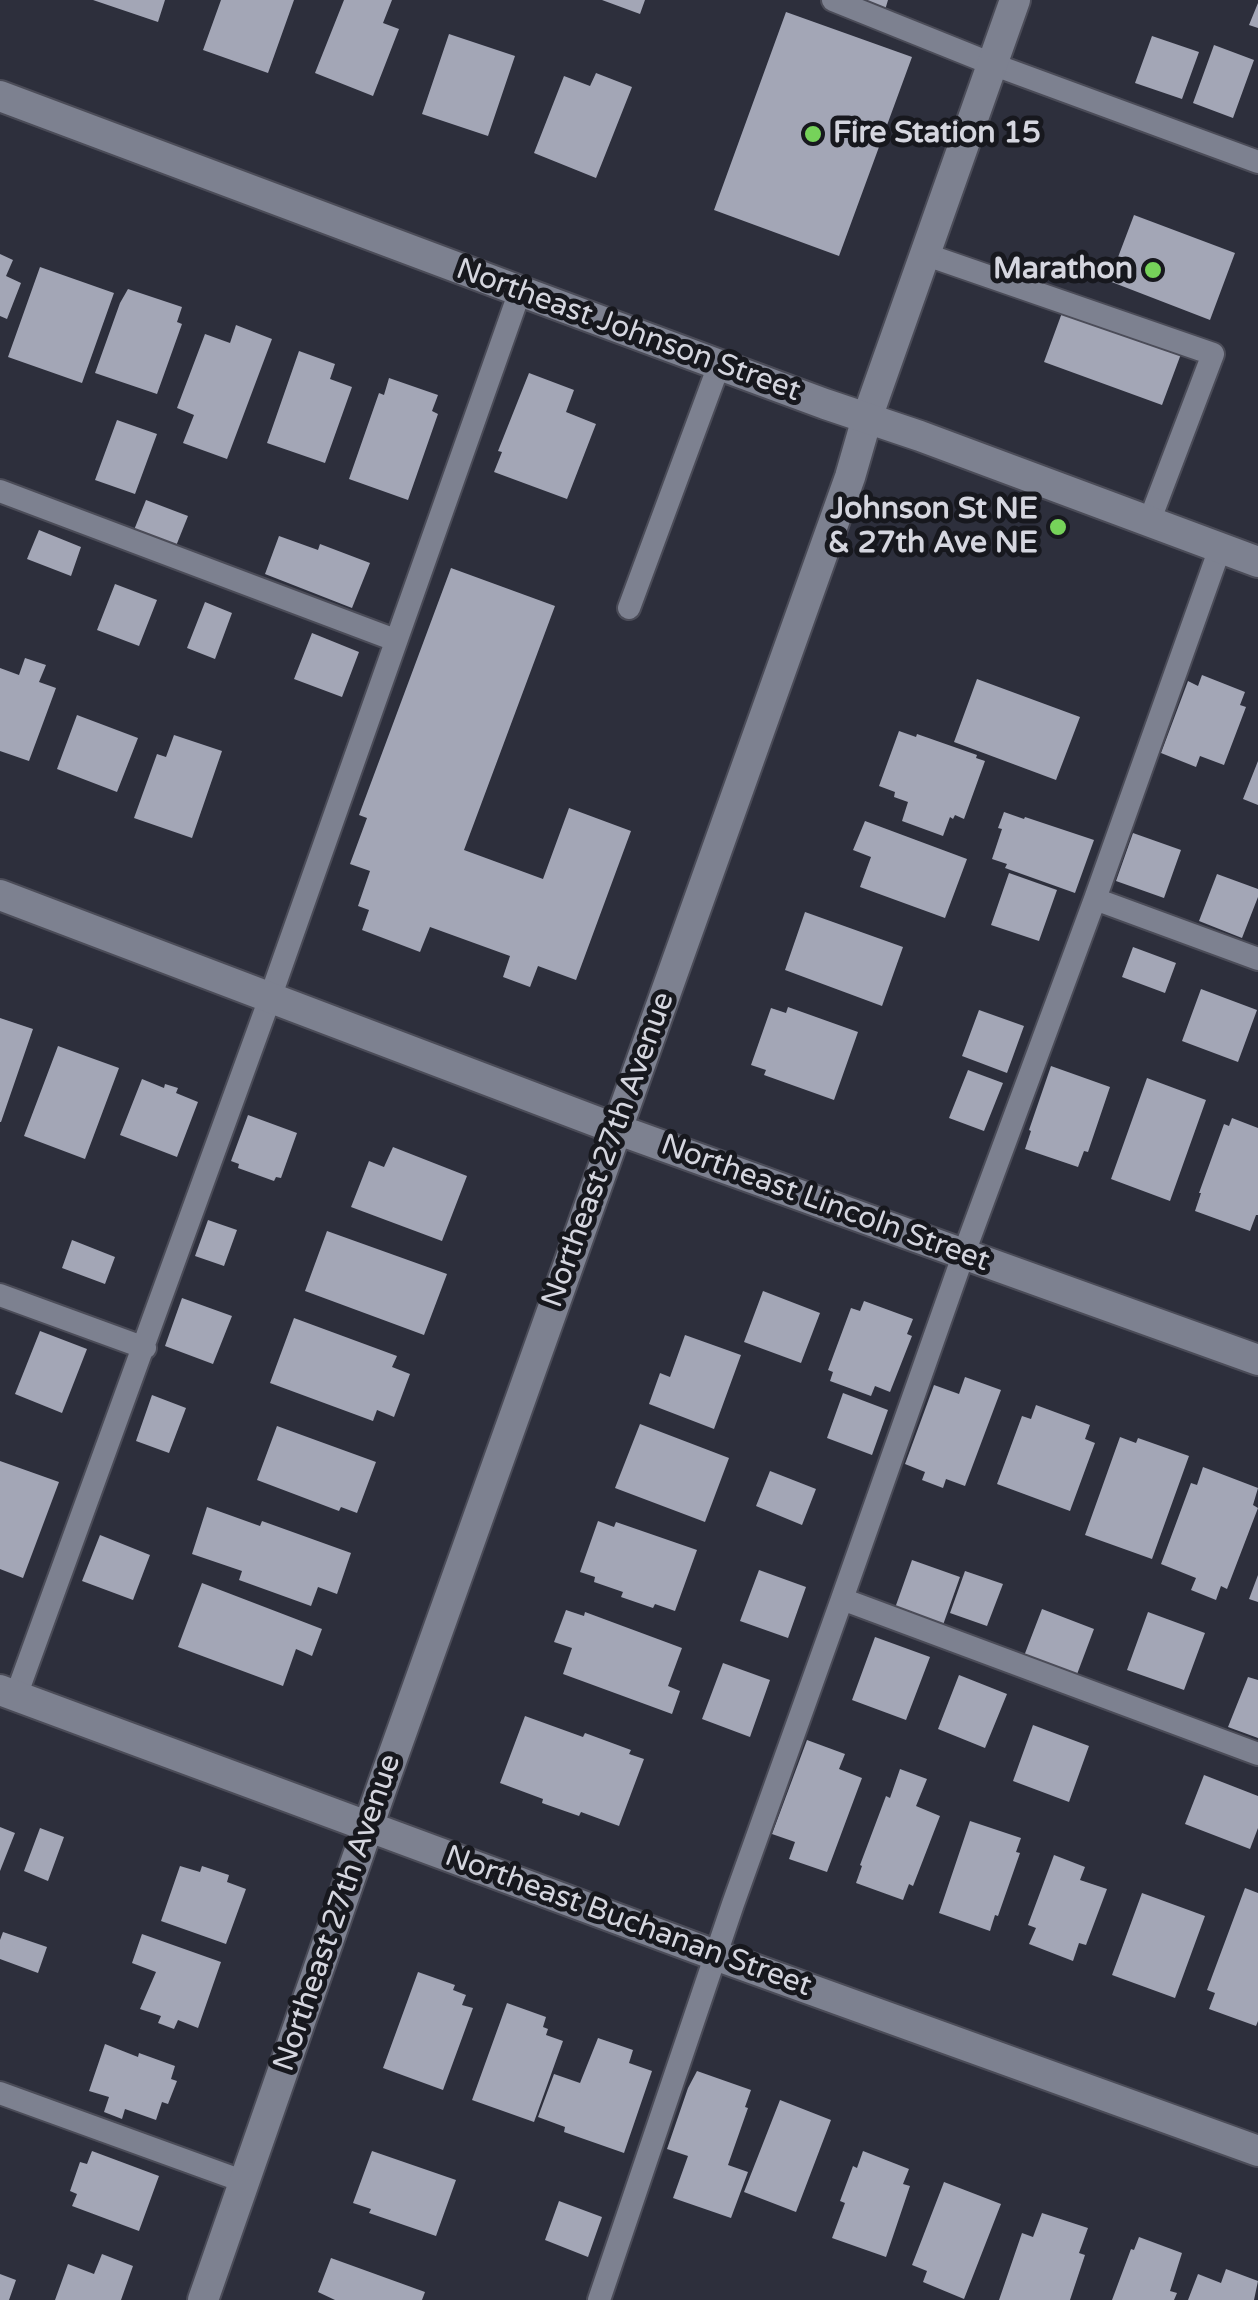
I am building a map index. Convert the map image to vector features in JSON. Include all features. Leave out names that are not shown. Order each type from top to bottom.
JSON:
[{"type":"street","name":"Northeast 27th Avenue","points":[[203,2300],[1015,0]]},
{"type":"street","name":"Northeast Johnson Street","points":[[0,96],[520,292],[1258,562]]},
{"type":"street","name":"Northeast Lincoln Street","points":[[0,895],[616,1128],[1258,1360]]},
{"type":"street","name":"Northeast Buchanan Street","points":[[8,1693],[1258,2152]]},
{"type":"lane","points":[[833,0],[992,64],[1258,162]]},
{"type":"lane","points":[[924,254],[1213,354],[1149,522]]},
{"type":"lane","points":[[8,1693],[145,1348],[520,292]]},
{"type":"lane","points":[[629,608],[720,365]]},
{"type":"lane","points":[[0,491],[396,640]]},
{"type":"lane","points":[[599,2300],[715,1955],[1220,548]]},
{"type":"lane","points":[[1096,898],[1258,958]]},
{"type":"lane","points":[[0,1295],[145,1348]]},
{"type":"lane","points":[[842,1599],[1258,1754]]},
{"type":"lane","points":[[0,2093],[245,2182]]},
{"type":"building","points":[[93,0],[165,0],[158,22]]},
{"type":"building","points":[[221,0],[294,0],[268,73],[203,50]]},
{"type":"building","points":[[344,0],[392,0],[383,23],[399,29],[373,96],[315,73]]},
{"type":"building","points":[[602,0],[645,0],[640,14]]},
{"type":"building","points":[[858,0],[888,0],[885,10]]},
{"type":"building","points":[[1258,3],[1258,28],[1249,25]]},
{"type":"building","name":"Fire Station 15","points":[[786,12],[912,57],[839,256],[714,210]]},
{"type":"building","points":[[449,34],[515,56],[488,136],[422,114]]},
{"type":"building","points":[[1152,36],[1199,52],[1182,99],[1135,83]]},
{"type":"building","points":[[1214,45],[1254,60],[1233,118],[1193,103]]},
{"type":"building","points":[[596,73],[632,87],[596,178],[534,153],[564,76],[590,86]]},
{"type":"building","points":[[1134,215],[1235,253],[1210,320],[1109,281]]},
{"type":"building","points":[[0,254],[13,260],[6,276],[21,283],[7,319],[0,316]]},
{"type":"building","points":[[40,267],[114,293],[82,383],[8,357]]},
{"type":"building","points":[[128,289],[182,307],[177,322],[182,324],[157,394],[95,373]]},
{"type":"building","points":[[1063,310],[1181,354],[1162,405],[1044,362]]},
{"type":"building","points":[[236,325],[272,339],[227,459],[183,443],[194,415],[177,408],[205,334],[230,343]]},
{"type":"building","points":[[299,351],[335,364],[330,379],[352,387],[325,463],[267,443]]},
{"type":"building","points":[[529,373],[574,390],[566,412],[596,424],[567,499],[494,472],[502,452],[498,451]]},
{"type":"building","points":[[389,378],[438,395],[432,411],[438,414],[408,500],[349,479],[379,393],[384,395]]},
{"type":"building","points":[[117,420],[157,434],[135,494],[95,480]]},
{"type":"building","points":[[146,500],[188,516],[176,546],[134,530]]},
{"type":"building","points":[[39,530],[81,547],[71,576],[27,559]]},
{"type":"building","points":[[279,536],[318,550],[320,544],[370,563],[352,608],[265,574]]},
{"type":"building","points":[[451,568],[555,606],[464,850],[543,879],[569,808],[631,831],[576,980],[538,966],[530,987],[503,977],[510,956],[430,927],[420,952],[362,930],[369,910],[358,906],[370,871],[350,864],[367,818],[359,815]]},
{"type":"building","points":[[115,584],[157,600],[139,646],[97,630]]},
{"type":"building","points":[[205,602],[232,613],[215,659],[187,648]]},
{"type":"building","points":[[312,633],[359,652],[342,697],[294,679]]},
{"type":"building","points":[[25,658],[46,665],[39,682],[56,688],[29,761],[0,751],[0,668],[19,675]]},
{"type":"building","points":[[1202,675],[1245,692],[1240,705],[1246,707],[1224,765],[1200,756],[1196,767],[1161,753],[1188,681],[1198,686]]},
{"type":"building","points":[[977,679],[1080,717],[1056,780],[954,742]]},
{"type":"building","points":[[77,715],[138,738],[117,792],[57,769]]},
{"type":"building","points":[[899,731],[916,737],[917,734],[985,761],[964,819],[950,817],[943,836],[902,821],[908,802],[879,786]]},
{"type":"building","points":[[174,735],[222,751],[192,838],[134,818],[157,754],[166,757]]},
{"type":"building","points":[[1258,761],[1258,805],[1243,799]]},
{"type":"building","points":[[1004,812],[1094,840],[1075,893],[1005,868],[1007,864],[992,859]]},
{"type":"building","points":[[865,821],[967,859],[945,918],[860,887],[871,857],[853,850]]},
{"type":"building","points":[[1133,833],[1181,850],[1164,898],[1116,881]]},
{"type":"building","points":[[1009,873],[1057,890],[1039,941],[991,925]]},
{"type":"building","points":[[1217,874],[1258,889],[1242,938],[1199,921]]},
{"type":"building","points":[[805,912],[903,947],[882,1006],[785,970]]},
{"type":"building","points":[[1133,947],[1176,963],[1165,993],[1122,977]]},
{"type":"building","points":[[1201,989],[1257,1010],[1238,1062],[1182,1041]]},
{"type":"building","points":[[788,1007],[858,1032],[834,1100],[764,1075],[766,1070],[751,1065],[771,1008],[786,1013]]},
{"type":"building","points":[[979,1010],[1024,1026],[1007,1073],[962,1056]]},
{"type":"building","points":[[0,1018],[33,1029],[1,1122],[0,1122]]},
{"type":"building","points":[[58,1046],[119,1068],[85,1159],[24,1136]]},
{"type":"building","points":[[1051,1066],[1110,1087],[1088,1152],[1084,1151],[1078,1167],[1025,1149]]},
{"type":"building","points":[[968,1070],[1003,1083],[984,1131],[949,1118]]},
{"type":"building","points":[[1147,1078],[1206,1100],[1170,1201],[1111,1179]]},
{"type":"building","points":[[142,1079],[164,1088],[165,1084],[178,1088],[176,1093],[198,1102],[177,1157],[120,1135]]},
{"type":"building","points":[[248,1115],[297,1133],[281,1178],[274,1181],[238,1168],[239,1164],[231,1161]]},
{"type":"building","points":[[1232,1118],[1258,1128],[1258,1215],[1250,1231],[1195,1211],[1224,1124],[1229,1126]]},
{"type":"building","points":[[393,1147],[467,1176],[442,1241],[351,1207],[369,1161],[384,1167]]},
{"type":"building","points":[[208,1220],[237,1230],[224,1266],[195,1256]]},
{"type":"building","points":[[327,1231],[447,1274],[424,1335],[305,1291]]},
{"type":"building","points":[[72,1240],[115,1257],[105,1284],[62,1268]]},
{"type":"building","points":[[763,1291],[820,1313],[801,1363],[744,1342]]},
{"type":"building","points":[[182,1298],[232,1316],[213,1364],[165,1346]]},
{"type":"building","points":[[864,1301],[913,1319],[907,1334],[912,1336],[890,1392],[875,1386],[871,1396],[830,1381],[833,1372],[828,1370],[851,1308],[860,1311]]},
{"type":"building","points":[[294,1318],[397,1356],[392,1367],[410,1374],[394,1417],[377,1410],[373,1421],[270,1383]]},
{"type":"building","points":[[40,1331],[87,1349],[62,1413],[15,1394]]},
{"type":"building","points":[[685,1335],[741,1355],[714,1429],[649,1404],[660,1373],[670,1377]]},
{"type":"building","points":[[965,1377],[1001,1390],[965,1486],[946,1479],[943,1488],[922,1480],[925,1472],[905,1464],[934,1385],[959,1394]]},
{"type":"building","points":[[843,1393],[888,1410],[872,1455],[827,1438]]},
{"type":"building","points":[[152,1395],[186,1408],[169,1453],[136,1441]]},
{"type":"building","points":[[1036,1405],[1090,1425],[1085,1439],[1095,1443],[1070,1511],[997,1484],[1022,1416],[1031,1419]]},
{"type":"building","points":[[640,1424],[729,1458],[705,1522],[615,1488]]},
{"type":"building","points":[[277,1426],[376,1462],[357,1513],[341,1507],[339,1511],[257,1480]]},
{"type":"building","points":[[1120,1437],[1136,1443],[1138,1438],[1189,1456],[1152,1559],[1085,1535]]},
{"type":"building","points":[[0,1461],[59,1482],[23,1578],[0,1569]]},
{"type":"building","points":[[1203,1467],[1258,1488],[1253,1505],[1258,1508],[1227,1589],[1221,1586],[1216,1600],[1191,1590],[1196,1578],[1161,1564],[1191,1483],[1197,1485]]},
{"type":"building","points":[[770,1471],[816,1489],[802,1525],[756,1506]]},
{"type":"building","points":[[207,1507],[260,1526],[262,1521],[351,1553],[337,1594],[318,1587],[311,1606],[239,1580],[242,1571],[192,1554]]},
{"type":"building","points":[[598,1521],[614,1527],[616,1522],[697,1550],[675,1611],[621,1597],[623,1592],[594,1582],[595,1577],[580,1572]]},
{"type":"building","points":[[100,1535],[150,1555],[133,1600],[82,1581]]},
{"type":"building","points":[[912,1560],[960,1577],[943,1625],[895,1608]]},
{"type":"building","points":[[759,1570],[806,1587],[788,1638],[740,1621]]},
{"type":"building","points":[[965,1571],[1003,1584],[987,1626],[950,1613]]},
{"type":"building","points":[[1258,1575],[1258,1602],[1249,1599]]},
{"type":"building","points":[[202,1583],[322,1629],[312,1656],[296,1649],[283,1686],[178,1647]]},
{"type":"building","points":[[1042,1609],[1094,1629],[1076,1677],[1024,1656]]},
{"type":"building","points":[[566,1610],[584,1616],[585,1612],[682,1648],[668,1686],[680,1691],[672,1714],[563,1674],[572,1648],[554,1642]]},
{"type":"building","points":[[1148,1612],[1205,1633],[1184,1690],[1127,1670]]},
{"type":"building","points":[[875,1637],[930,1657],[906,1720],[852,1700]]},
{"type":"building","points":[[723,1663],[770,1680],[750,1737],[702,1719]]},
{"type":"building","points":[[959,1675],[1007,1694],[985,1748],[938,1729]]},
{"type":"building","points":[[1248,1677],[1258,1680],[1258,1738],[1228,1727]]},
{"type":"building","points":[[525,1716],[583,1737],[585,1733],[644,1759],[619,1826],[542,1803],[543,1799],[500,1783]]},
{"type":"building","points":[[1033,1725],[1089,1746],[1069,1802],[1013,1781]]},
{"type":"building","points":[[807,1740],[845,1754],[839,1769],[862,1778],[827,1872],[789,1859],[795,1842],[772,1834]]},
{"type":"building","points":[[900,1769],[927,1779],[916,1806],[940,1816],[913,1886],[909,1884],[903,1900],[856,1883],[886,1796],[890,1798]]},
{"type":"building","points":[[1204,1775],[1258,1796],[1258,1828],[1250,1849],[1185,1824]]},
{"type":"building","points":[[970,1821],[1021,1838],[1016,1852],[1020,1853],[990,1931],[939,1913]]},
{"type":"building","points":[[0,1827],[15,1833],[0,1871]]},
{"type":"building","points":[[40,1828],[64,1837],[48,1881],[24,1871]]},
{"type":"building","points":[[1054,1855],[1085,1867],[1080,1880],[1107,1889],[1086,1945],[1079,1943],[1073,1961],[1029,1944],[1036,1928],[1028,1925]]},
{"type":"building","points":[[180,1866],[200,1872],[202,1866],[229,1875],[227,1882],[246,1889],[226,1944],[161,1921]]},
{"type":"building","points":[[1245,1888],[1258,1893],[1256,2026],[1209,2009],[1215,1993],[1207,1990]]},
{"type":"building","points":[[1142,1893],[1205,1916],[1175,1998],[1112,1975]]},
{"type":"building","points":[[3,1932],[47,1947],[38,1973],[0,1959]]},
{"type":"building","points":[[142,1934],[221,1962],[198,2028],[178,2020],[174,2029],[158,2023],[161,2016],[140,2009],[156,1972],[132,1963]]},
{"type":"building","points":[[418,1972],[455,1985],[453,1990],[466,1995],[462,2005],[473,2008],[443,2090],[383,2068]]},
{"type":"building","points":[[507,2003],[546,2017],[546,2035],[563,2041],[534,2122],[472,2100]]},
{"type":"building","points":[[598,2038],[633,2050],[629,2063],[652,2071],[624,2153],[564,2132],[565,2127],[538,2117],[554,2074],[580,2083]]},
{"type":"building","points":[[105,2044],[175,2066],[171,2079],[177,2081],[168,2104],[162,2102],[156,2120],[125,2109],[122,2119],[104,2112],[109,2097],[89,2091]]},
{"type":"building","points":[[697,2071],[751,2090],[728,2165],[748,2172],[731,2218],[673,2198],[688,2156],[667,2149]]},
{"type":"building","points":[[780,2100],[831,2120],[796,2212],[744,2192]]},
{"type":"building","points":[[92,2151],[159,2176],[139,2231],[72,2206],[77,2194],[70,2191],[80,2162],[87,2164]]},
{"type":"building","points":[[372,2151],[456,2180],[436,2236],[369,2213],[371,2209],[353,2203]]},
{"type":"building","points":[[863,2151],[909,2169],[903,2184],[910,2186],[886,2257],[832,2238],[845,2203],[840,2201]]},
{"type":"building","points":[[944,2182],[1001,2204],[964,2299],[923,2282],[927,2271],[912,2265]]},
{"type":"building","points":[[559,2201],[602,2217],[588,2257],[545,2240]]},
{"type":"building","points":[[1042,2213],[1088,2228],[1079,2253],[1085,2255],[1070,2300],[999,2300],[1022,2233],[1033,2237]]},
{"type":"building","points":[[1139,2237],[1182,2253],[1170,2291],[1177,2293],[1174,2300],[1112,2300]]},
{"type":"building","points":[[102,2254],[133,2266],[121,2300],[55,2300],[68,2264],[94,2274]]},
{"type":"building","points":[[331,2258],[425,2292],[422,2300],[335,2300],[318,2292]]},
{"type":"building","points":[[1226,2269],[1258,2281],[1254,2300],[1188,2300],[1198,2274],[1221,2283]]},
{"type":"building","points":[[0,2274],[16,2280],[9,2300],[0,2300]]},
{"type":"place","name":"Fire Station 15","points":[[813,134]]},
{"type":"place","name":"Marathon","points":[[1153,270]]},
{"type":"place","name":"Johnson St NE & 27th Ave NE","points":[[1058,527]]}]
